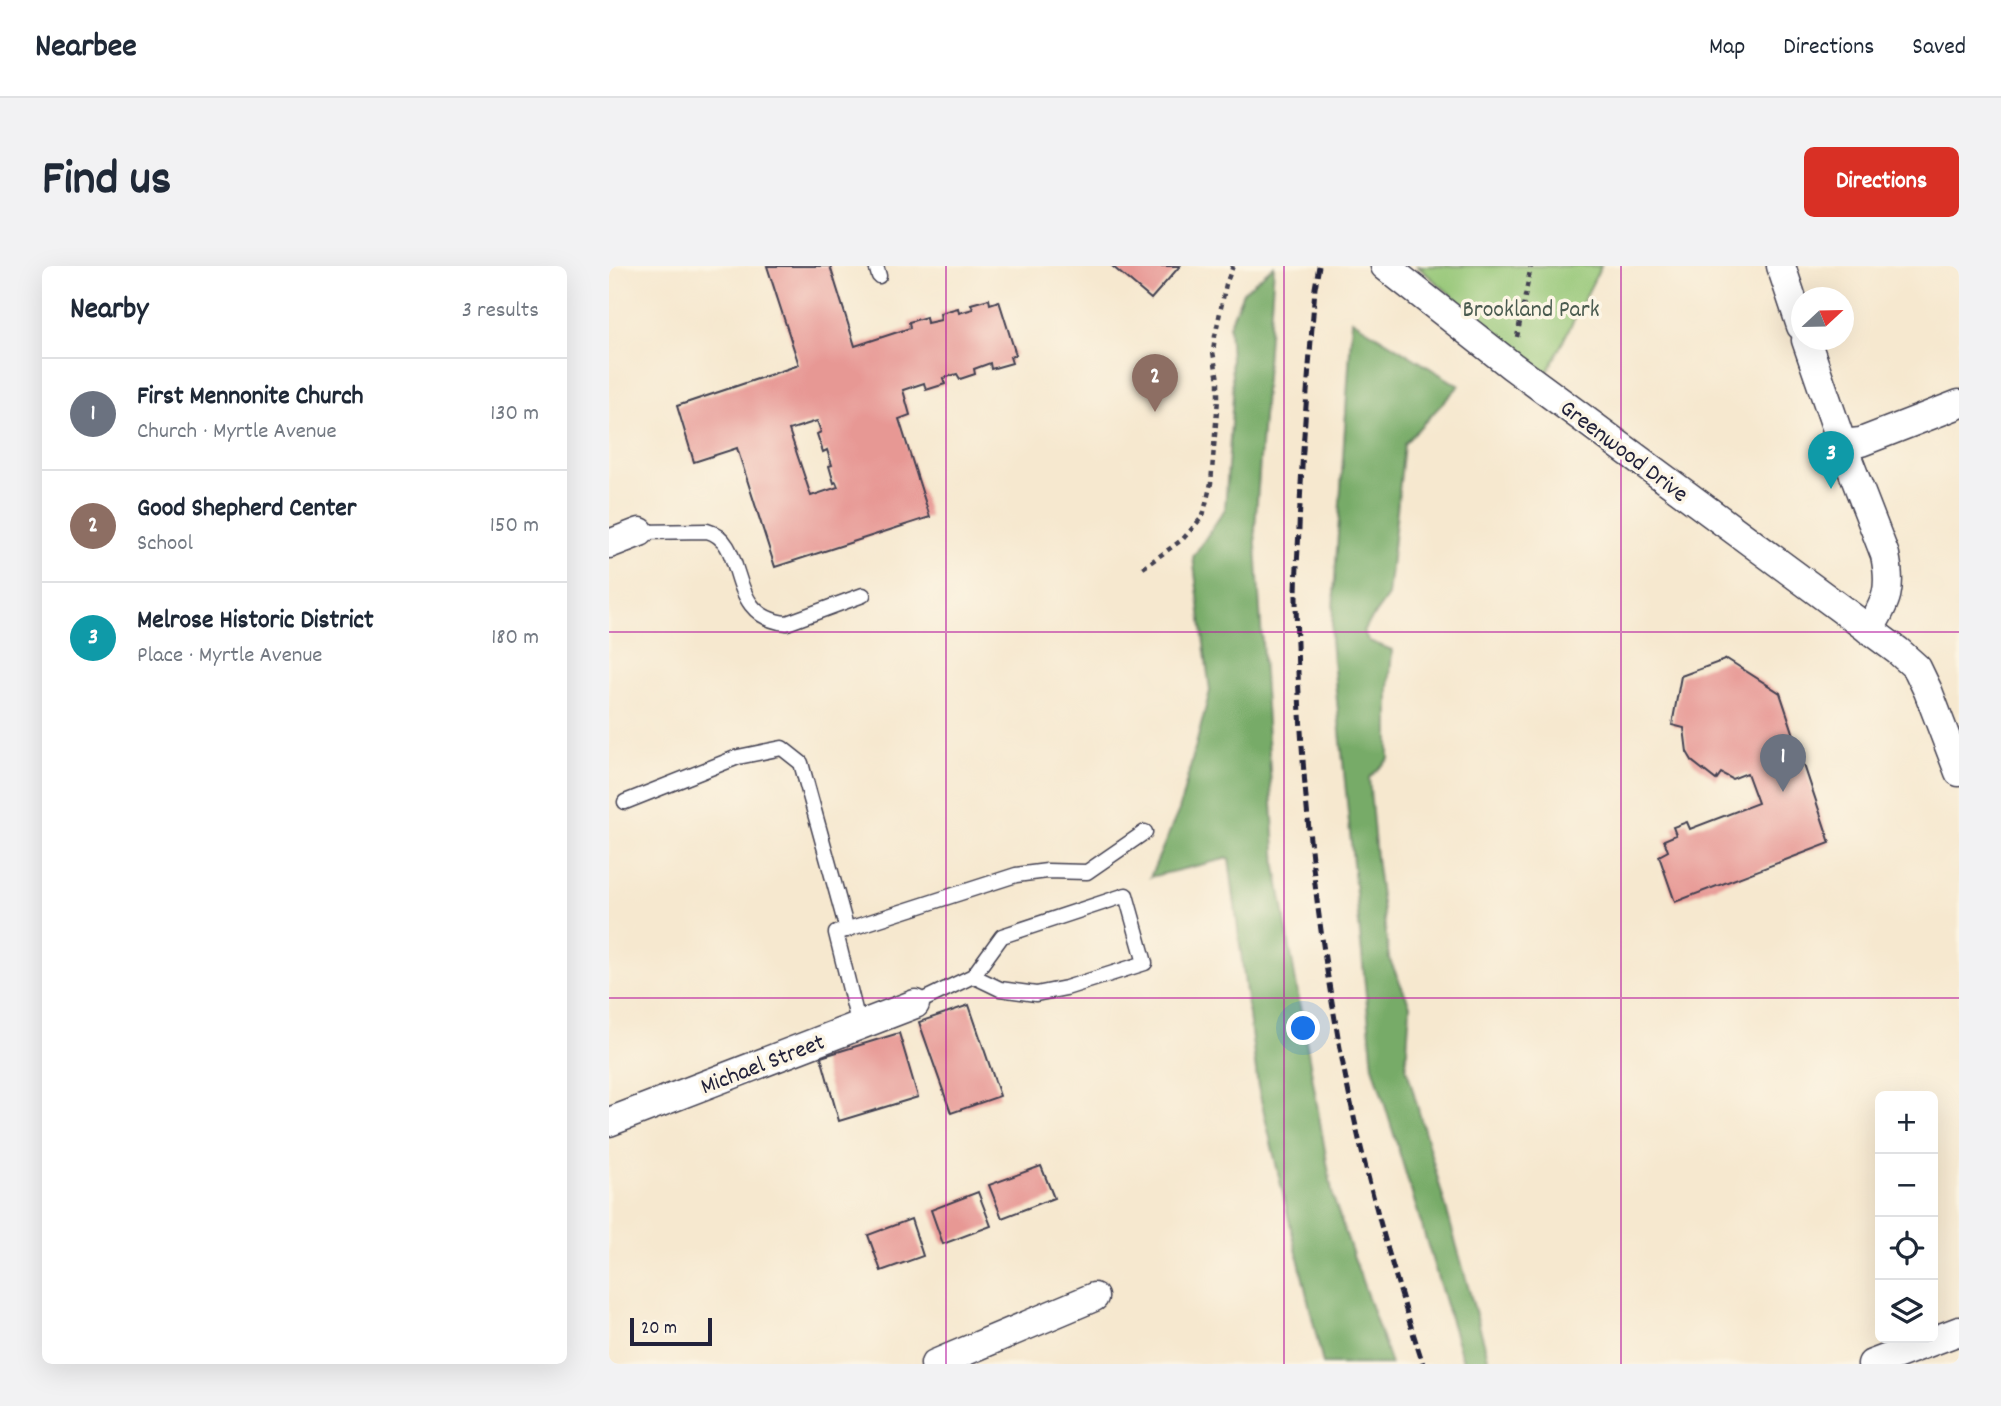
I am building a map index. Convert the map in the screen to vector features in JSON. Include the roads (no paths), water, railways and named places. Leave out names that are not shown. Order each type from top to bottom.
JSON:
[{"type":"street","name":"Greenwood Drive","points":[[1385,266],[1512,366],[1898,651],[1916,668],[1928,691],[1959,772]]},
{"type":"street","points":[[1781,266],[1791,296]]},
{"type":"street","points":[[1809,350],[1889,572],[1889,586],[1882,609],[1868,630]]},
{"type":"street","points":[[1842,444],[1861,442],[1959,404]]},
{"type":"street","points":[[609,544],[640,532]]},
{"type":"street","name":"Michael Street","points":[[609,1122],[915,1004]]},
{"type":"street","points":[[935,1364],[1094,1297]]},
{"type":"street","points":[[1873,1364],[1959,1331]]},
{"type":"lane","points":[[640,532],[706,531],[716,535],[728,549],[749,604],[761,616],[776,622],[787,622],[863,595]]},
{"type":"lane","points":[[625,802],[738,757],[782,748],[801,763],[847,930]]},
{"type":"lane","points":[[859,1026],[836,933],[1016,875],[1047,871],[1087,872],[1145,832]]},
{"type":"lane","points":[[915,1004],[973,976],[1002,936],[1126,895],[1145,963],[1066,988],[1036,994],[1000,989],[973,976]]},
{"type":"railway","points":[[1319,266],[1306,408],[1296,590],[1307,813],[1327,972],[1362,1154],[1423,1364]]},
{"type":"place","name":"Good Shepherd Center","points":[[1155,412]]},
{"type":"place","name":"Melrose Historic District","points":[[1831,489]]},
{"type":"place","name":"First Mennonite Church","points":[[1783,792]]},
{"type":"park label","name":"Brookland Park","points":[[1531,308]]}]
